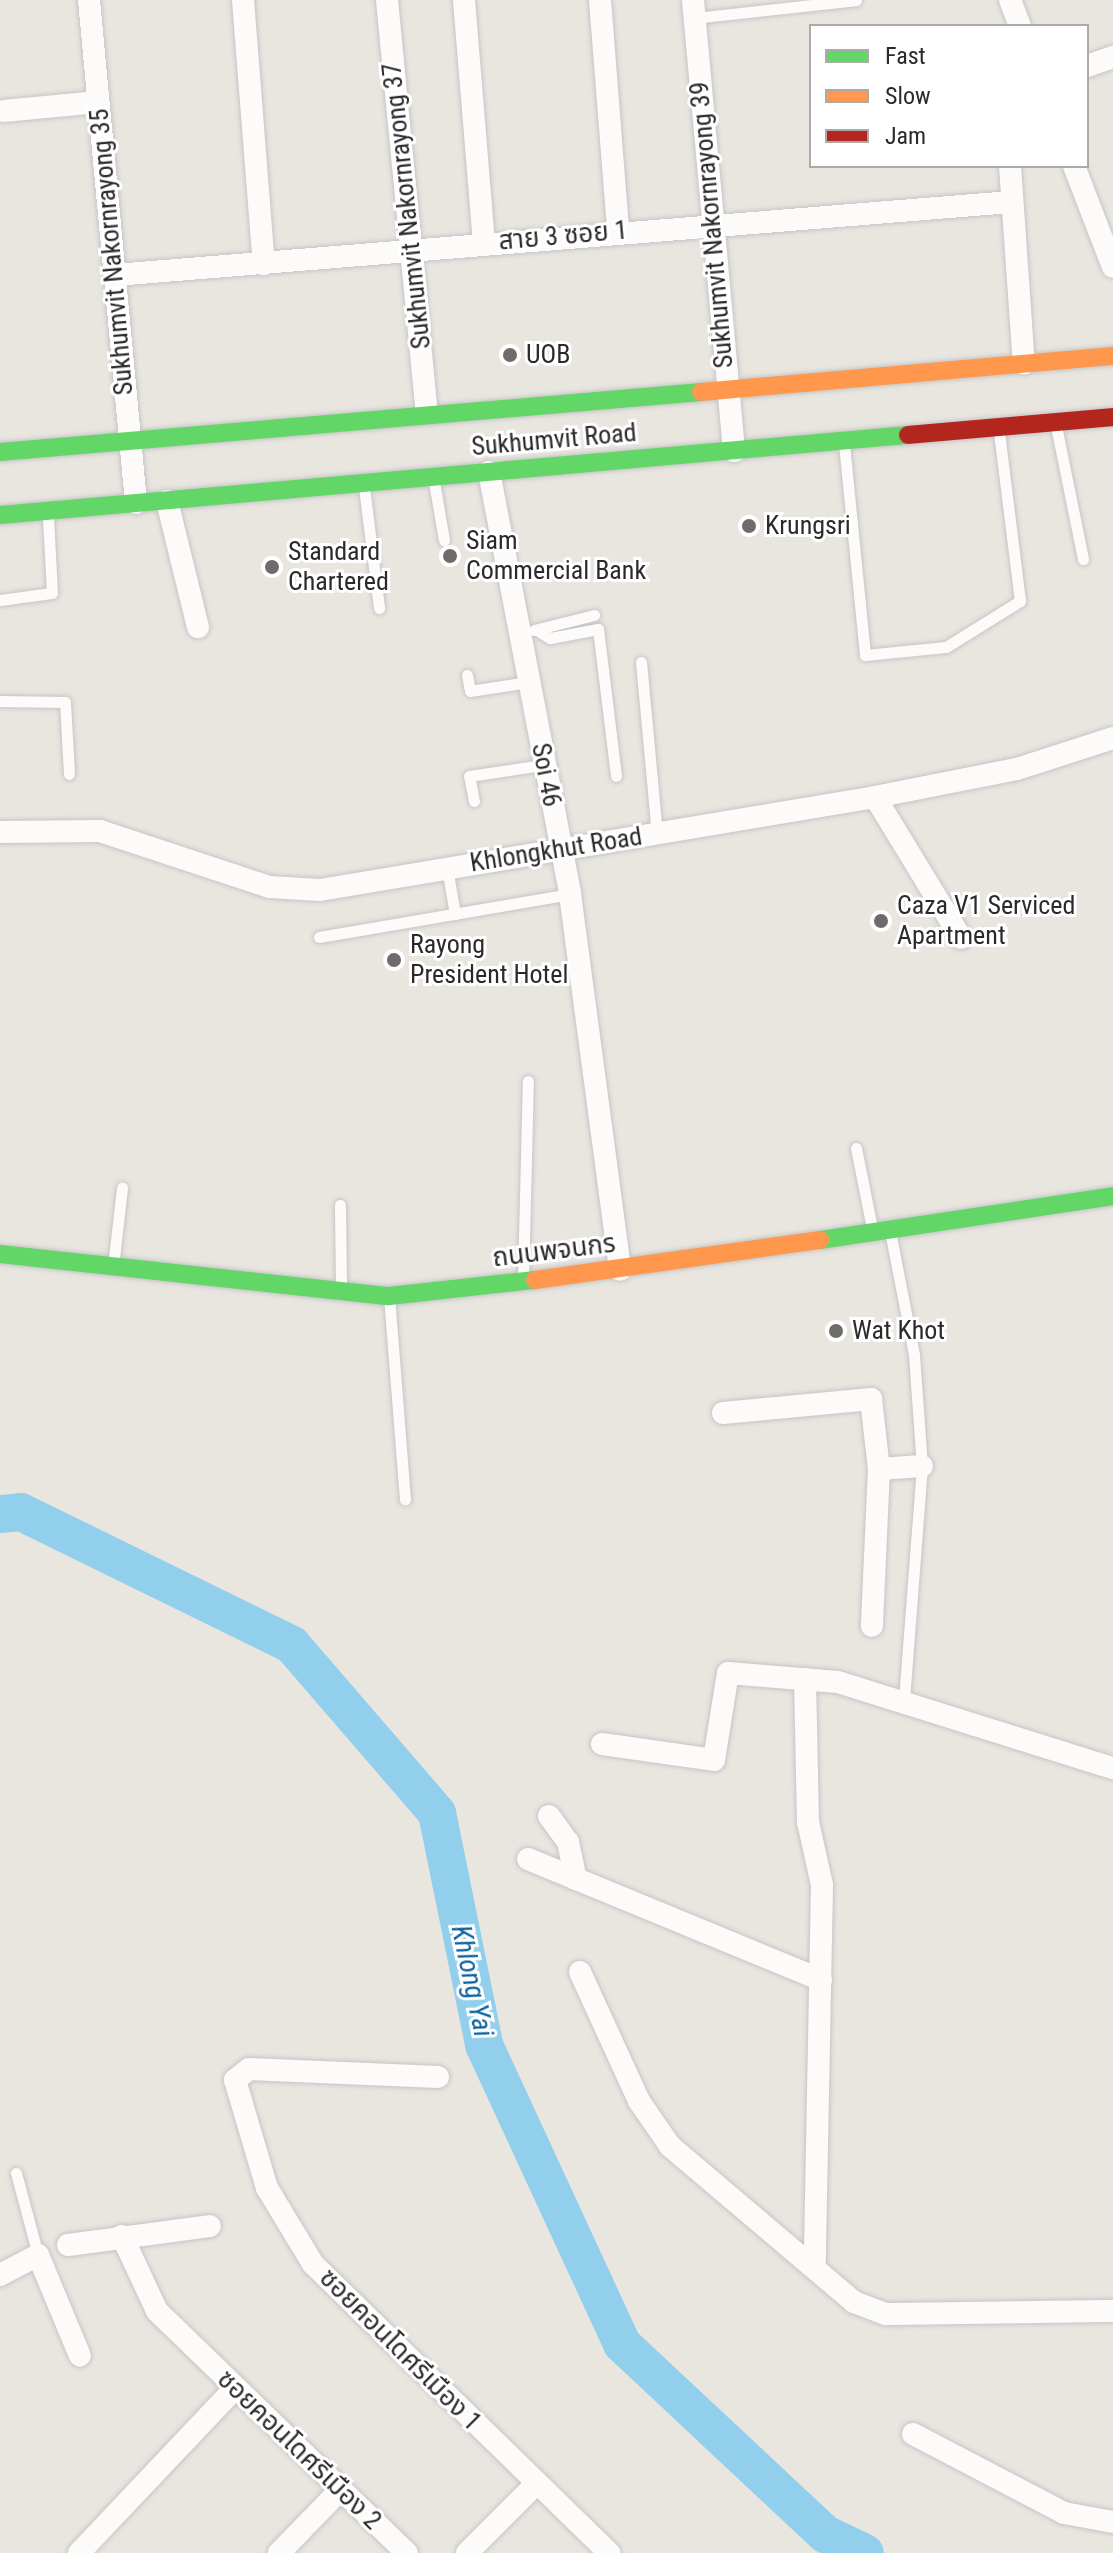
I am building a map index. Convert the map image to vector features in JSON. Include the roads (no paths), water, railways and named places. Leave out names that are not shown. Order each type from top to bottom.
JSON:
[{"type":"main road","name":"Sukhumvit Road","points":[[0,452],[427,412],[726,390],[1113,356]]},
{"type":"main road","name":"Sukhumvit Road","points":[[0,515],[1113,417]]},
{"type":"main road","name":"ถนนพจนกร","points":[[0,1254],[112,1271],[389,1296],[620,1270],[881,1227],[1113,1196]]},
{"type":"street","name":"Sukhumvit Nakornrayong 35","points":[[89,0],[136,503]]},
{"type":"street","points":[[243,0],[264,264]]},
{"type":"street","name":"Sukhumvit Nakornrayong 37","points":[[387,0],[427,412]]},
{"type":"street","points":[[464,0],[484,242]]},
{"type":"street","points":[[600,0],[618,231]]},
{"type":"street","points":[[1005,24],[1007,0]]},
{"type":"street","points":[[1007,0],[1019,24]]},
{"type":"street","name":"Sukhumvit Nakornrayong 39","points":[[694,9],[709,223],[734,451]]},
{"type":"street","points":[[1089,65],[1113,57]]},
{"type":"street","points":[[4,111],[98,102]]},
{"type":"street","points":[[1010,168],[1024,364]]},
{"type":"street","points":[[1075,168],[1113,267]]},
{"type":"street","name":"สาย 3 ซอย 1","points":[[115,275],[709,223],[1011,202]]},
{"type":"street","name":"Soi 46","points":[[489,472],[570,894],[620,1270]]},
{"type":"street","points":[[167,501],[198,627]]},
{"type":"street","name":"Khlongkhut Road","points":[[0,832],[100,831],[237,879],[293,890],[447,868],[875,797],[1017,769],[1113,738]]},
{"type":"street","points":[[875,797],[961,938]]},
{"type":"street","points":[[723,1413],[871,1399],[879,1469],[872,1626]]},
{"type":"street","points":[[879,1469],[922,1466]]},
{"type":"street","points":[[602,1744],[714,1760],[728,1673],[805,1679],[904,1699],[1113,1768]]},
{"type":"street","points":[[805,1679],[808,1822],[822,1870],[815,2264]]},
{"type":"street","points":[[549,1816],[568,1842],[576,1879]]},
{"type":"street","points":[[528,1859],[821,1980]]},
{"type":"street","points":[[580,1972],[639,2101],[670,2146],[815,2264],[837,2290],[885,2314],[1113,2311]]},
{"type":"street","name":"ซอยคอนโดศรีเมือง 1","points":[[438,2077],[249,2069],[235,2080],[267,2188],[313,2264],[609,2553]]},
{"type":"street","points":[[68,2245],[210,2226]]},
{"type":"street","name":"ซอยคอนโดศรีเมือง 2","points":[[122,2236],[138,2282],[191,2346],[407,2553]]},
{"type":"street","points":[[0,2275],[38,2255],[80,2356]]},
{"type":"street","points":[[79,2553],[235,2388]]},
{"type":"street","points":[[913,2434],[1064,2513],[1113,2522]]},
{"type":"street","points":[[467,2553],[537,2483]]},
{"type":"street","points":[[279,2553],[340,2490]]},
{"type":"lane","points":[[694,9],[856,0]]},
{"type":"lane","points":[[1055,421],[1083,559]]},
{"type":"lane","points":[[844,441],[865,655],[946,647],[1020,601],[998,428]]},
{"type":"lane","points":[[433,477],[444,540]]},
{"type":"lane","points":[[364,482],[379,608]]},
{"type":"lane","points":[[0,600],[52,593],[48,511]]},
{"type":"lane","points":[[540,632],[549,621],[594,615]]},
{"type":"lane","points":[[518,625],[550,638],[598,629],[616,776]]},
{"type":"lane","points":[[641,662],[657,833]]},
{"type":"lane","points":[[467,675],[470,691],[528,682]]},
{"type":"lane","points":[[0,701],[65,702],[69,774]]},
{"type":"lane","points":[[474,801],[469,776],[543,765]]},
{"type":"lane","points":[[447,868],[455,914]]},
{"type":"lane","points":[[319,937],[570,894]]},
{"type":"lane","points":[[523,1280],[532,1142],[528,1081]]},
{"type":"lane","points":[[856,1148],[881,1227],[914,1355],[922,1466],[904,1699]]},
{"type":"lane","points":[[112,1271],[122,1188]]},
{"type":"lane","points":[[340,1205],[341,1294]]},
{"type":"lane","points":[[389,1296],[405,1499]]},
{"type":"lane","points":[[16,2173],[38,2255]]},
{"type":"waterway","name":"Khlong Yai","points":[[0,1514],[21,1512],[292,1645],[437,1813],[484,2045],[622,2344],[825,2534],[865,2553]]},
{"type":"place","name":"UOB","points":[[510,355]]},
{"type":"place","name":"Krungsri","points":[[749,526]]},
{"type":"place","name":"Siam Commercial Bank","points":[[450,556]]},
{"type":"place","name":"Standard Chartered","points":[[272,567]]},
{"type":"place","name":"Caza V1 Serviced Apartment","points":[[881,921]]},
{"type":"place","name":"Rayong President Hotel","points":[[394,960]]},
{"type":"place","name":"Wat Khot","points":[[836,1331]]}]
